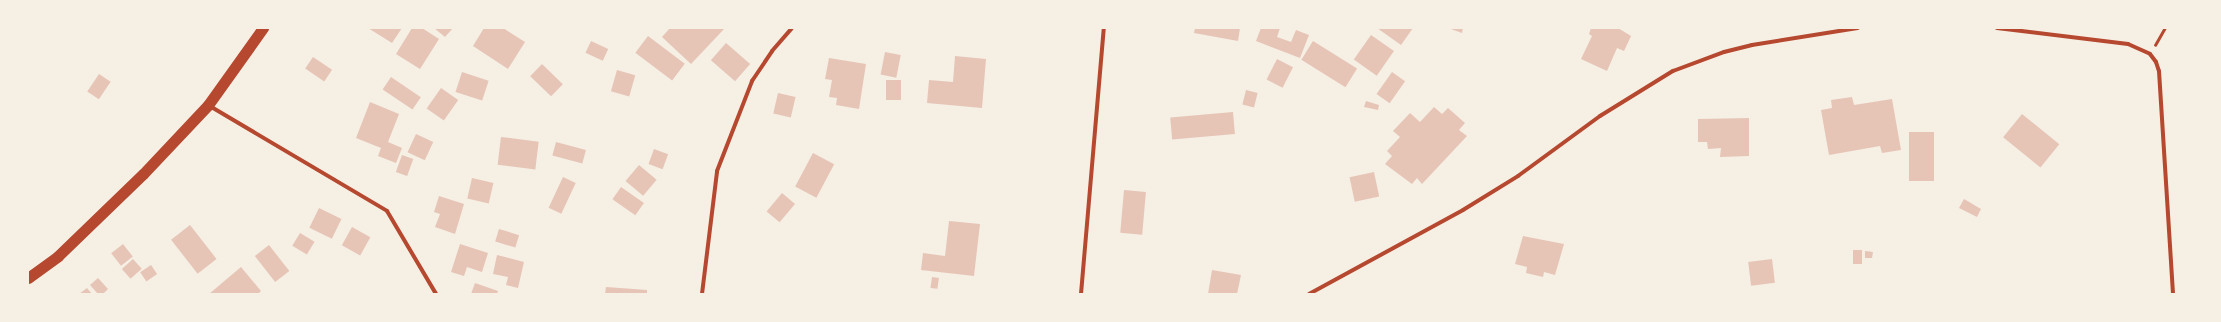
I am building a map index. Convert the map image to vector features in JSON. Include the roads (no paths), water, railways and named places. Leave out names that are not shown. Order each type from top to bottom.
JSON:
[{"type":"highway","points":[[28,278],[58,256],[143,174],[208,105],[263,28]]},
{"type":"street","points":[[702,294],[717,171],[752,81],[772,52],[792,28]]},
{"type":"street","points":[[1081,294],[1104,28]]},
{"type":"street","points":[[1309,294],[1463,210],[1518,176],[1600,116],[1673,71],[1731,50],[1858,28]]},
{"type":"street","points":[[1997,28],[2109,40],[2128,44],[2150,54],[2159,71],[2172,294]]},
{"type":"street","points":[[208,105],[387,211],[436,294]]}]
